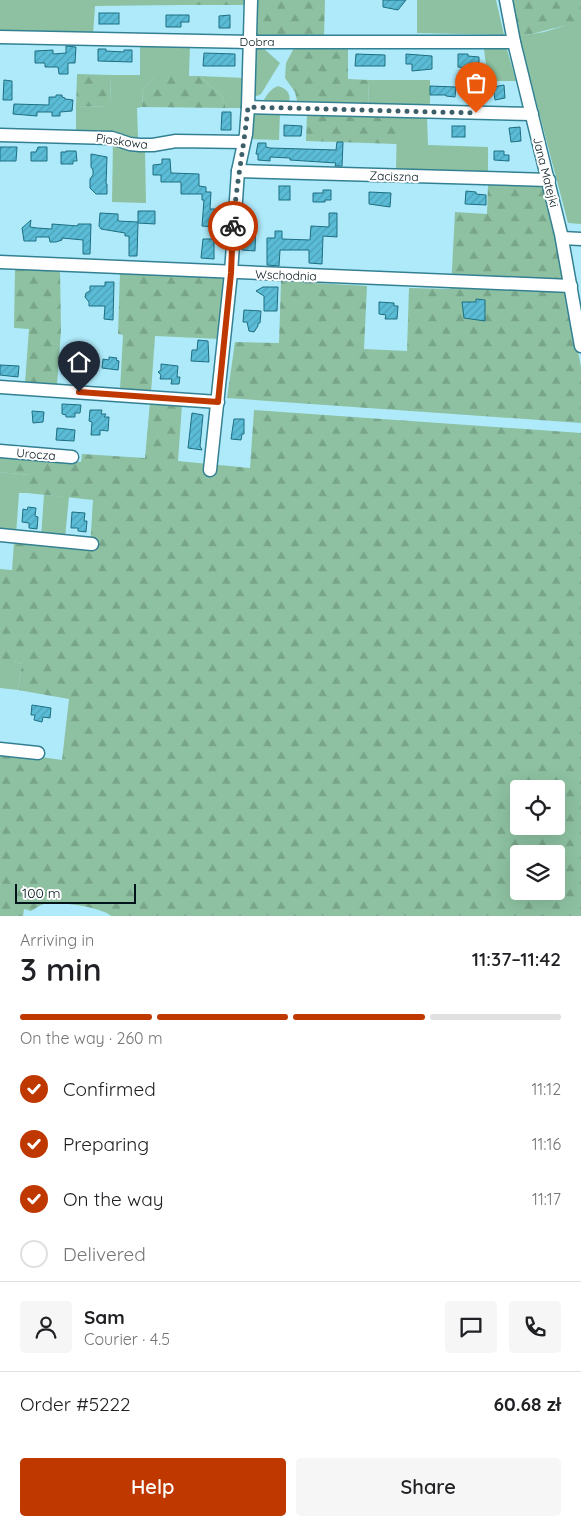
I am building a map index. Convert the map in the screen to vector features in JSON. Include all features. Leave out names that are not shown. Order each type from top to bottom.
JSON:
[{"type":"street","points":[[210,470],[231,273],[238,171],[248,107],[251,0]]},
{"type":"street","name":"Jana Matejki","points":[[506,0],[514,42],[562,238],[572,286],[581,346]]},
{"type":"street","name":"Dobra","points":[[0,37],[251,42],[514,42]]},
{"type":"street","points":[[248,107],[532,114]]},
{"type":"street","name":"Piaskowa","points":[[0,135],[112,138],[140,145],[176,141],[244,142]]},
{"type":"street","name":"Zaciszna","points":[[238,171],[549,180]]},
{"type":"street","points":[[562,238],[581,239]]},
{"type":"street","name":"Wschodnia","points":[[0,262],[572,286]]},
{"type":"street","points":[[0,387],[218,402]]},
{"type":"street","name":"Urocza","points":[[0,451],[72,457]]},
{"type":"street","points":[[0,535],[92,544]]},
{"type":"street","points":[[0,749],[38,754]]},
{"type":"green space","points":[[0,0],[180,0],[180,5],[95,6],[93,35],[0,34]]},
{"type":"green space","points":[[180,0],[247,0],[247,5],[180,5]]},
{"type":"green space","points":[[254,0],[325,0],[324,38],[255,38]]},
{"type":"green space","points":[[417,0],[496,0],[504,35],[417,33]]},
{"type":"green space","points":[[512,0],[581,0],[581,24],[519,36]]},
{"type":"green space","points":[[570,24],[581,24],[581,224],[568,223],[519,36],[544,32]]},
{"type":"green space","points":[[140,44],[190,46],[189,76],[155,76],[143,89],[142,107],[137,108],[138,138],[119,137],[115,132],[76,131],[76,106],[110,107],[111,75],[140,75]]},
{"type":"green space","points":[[295,46],[348,46],[348,79],[369,80],[368,108],[298,105],[295,92],[285,78],[286,63]]},
{"type":"green space","points":[[262,47],[280,63],[261,94],[257,96],[252,94],[254,55],[257,48]]},
{"type":"green space","points":[[484,49],[507,49],[516,81],[488,81]]},
{"type":"green space","points":[[77,74],[111,75],[110,107],[76,106]]},
{"type":"green space","points":[[155,76],[199,76],[222,96],[226,108],[142,107],[143,89]]},
{"type":"green space","points":[[199,76],[245,78],[241,108],[226,108],[222,96]]},
{"type":"green space","points":[[369,80],[430,80],[430,109],[368,108]]},
{"type":"green space","points":[[278,86],[288,93],[290,98],[288,105],[262,104],[268,94]]},
{"type":"green space","points":[[254,111],[280,112],[279,140],[250,139]]},
{"type":"green space","points":[[307,113],[397,116],[397,144],[306,141]]},
{"type":"green space","points":[[397,116],[427,117],[428,145],[488,147],[488,175],[396,171]]},
{"type":"green space","points":[[113,142],[145,149],[146,203],[112,202]]},
{"type":"green space","points":[[488,184],[543,186],[556,239],[581,367],[581,423],[227,398],[235,342],[279,343],[281,281],[367,286],[364,349],[407,351],[409,288],[451,289],[455,212],[487,214]]},
{"type":"green space","points":[[15,268],[60,270],[61,330],[57,385],[25,383],[29,329],[14,328]]},
{"type":"green space","points":[[120,273],[223,278],[220,339],[155,336],[151,393],[120,390],[123,335],[118,334]]},
{"type":"green space","points":[[150,402],[182,405],[178,461],[250,468],[254,410],[581,433],[581,916],[111,916],[90,907],[51,903],[31,911],[24,909],[23,916],[0,916],[0,751],[62,760],[69,699],[18,690],[22,664],[14,661],[0,663],[0,569],[12,570],[14,542],[90,548],[93,500],[27,493],[29,475],[0,472],[0,456],[81,462],[82,454],[145,458]]},
{"type":"green space","points":[[0,472],[30,475],[27,493],[19,493],[16,535],[0,533]]},
{"type":"green space","points":[[44,495],[69,497],[65,538],[41,537]]},
{"type":"green space","points":[[14,661],[22,664],[18,690],[0,688],[0,663]]},
{"type":"building","points":[[383,0],[406,0],[398,10],[383,7]]},
{"type":"building","points":[[99,13],[119,13],[119,24],[99,24]]},
{"type":"building","points":[[166,15],[189,15],[189,22],[181,22],[181,27],[166,27]]},
{"type":"building","points":[[230,15],[230,28],[219,28],[219,16]]},
{"type":"building","points":[[66,46],[76,47],[75,63],[68,63],[68,74],[59,74],[58,67],[45,67],[45,63],[35,63],[35,51],[53,50],[53,54],[66,53]]},
{"type":"building","points":[[98,49],[124,52],[124,50],[132,50],[132,62],[98,61]]},
{"type":"building","points":[[204,53],[235,54],[235,66],[203,66]]},
{"type":"building","points":[[356,54],[385,55],[385,66],[355,66]]},
{"type":"building","points":[[406,54],[432,56],[432,69],[412,71],[412,64],[406,64]]},
{"type":"building","points":[[458,54],[479,57],[479,69],[458,67]]},
{"type":"building","points":[[4,80],[12,81],[12,100],[3,100]]},
{"type":"building","points":[[471,84],[481,85],[481,100],[472,100],[472,95],[468,94],[468,88],[471,88]]},
{"type":"building","points":[[504,85],[505,98],[495,100],[493,87]]},
{"type":"building","points":[[430,86],[456,87],[455,97],[430,95]]},
{"type":"building","points":[[56,95],[62,95],[65,99],[73,100],[72,111],[60,112],[60,116],[52,116],[52,112],[37,112],[37,116],[13,114],[14,104],[49,105],[49,97],[56,97]]},
{"type":"building","points":[[222,112],[231,112],[231,130],[221,130]]},
{"type":"building","points":[[284,125],[302,126],[301,136],[284,136]]},
{"type":"building","points":[[452,126],[465,126],[465,137],[452,137]]},
{"type":"building","points":[[520,127],[521,141],[511,142],[509,128]]},
{"type":"building","points":[[337,142],[343,142],[342,166],[335,166],[336,163],[290,160],[290,158],[270,157],[270,161],[258,160],[258,154],[256,154],[258,143],[266,143],[266,147],[270,148],[336,150]]},
{"type":"building","points":[[0,147],[17,147],[16,161],[0,161]]},
{"type":"building","points":[[38,147],[47,147],[47,161],[31,161],[31,152],[36,152]]},
{"type":"building","points":[[76,151],[77,161],[73,161],[73,164],[61,164],[61,152]]},
{"type":"building","points":[[494,151],[504,151],[504,155],[509,155],[509,161],[494,160]]},
{"type":"building","points":[[91,154],[107,157],[107,194],[96,194],[90,188],[90,179],[93,175]]},
{"type":"building","points":[[162,159],[170,159],[171,173],[199,174],[199,186],[206,187],[206,192],[211,192],[210,209],[215,209],[214,227],[202,226],[204,200],[202,200],[202,194],[181,194],[181,182],[161,182],[161,175],[153,175],[153,165],[162,164]]},
{"type":"building","points":[[279,186],[290,186],[290,200],[279,200]]},
{"type":"building","points":[[323,190],[331,190],[331,200],[313,202],[313,193],[323,193]]},
{"type":"building","points":[[466,191],[486,195],[486,205],[465,204]]},
{"type":"building","points":[[369,192],[391,193],[390,207],[369,204]]},
{"type":"building","points":[[138,211],[155,211],[155,224],[138,223],[137,256],[129,256],[129,236],[125,236],[125,233],[101,229],[99,226],[100,213],[118,214],[118,221],[138,222]]},
{"type":"building","points":[[329,213],[337,213],[337,237],[323,236],[322,264],[309,263],[309,250],[280,250],[279,266],[267,265],[267,238],[275,238],[275,231],[282,231],[282,239],[310,240],[311,226],[329,227]]},
{"type":"building","points":[[31,220],[30,227],[52,229],[52,224],[78,226],[78,224],[91,224],[90,254],[83,254],[83,240],[62,238],[62,240],[56,242],[50,242],[49,237],[36,237],[36,241],[24,241],[22,228]]},
{"type":"building","points":[[243,221],[256,222],[255,251],[242,250]]},
{"type":"building","points":[[203,239],[214,239],[214,259],[201,258]]},
{"type":"building","points":[[105,282],[114,282],[113,320],[104,319],[105,306],[89,306],[89,302],[85,297],[86,293],[90,291],[90,286],[105,286]]},
{"type":"building","points":[[263,287],[278,287],[277,311],[264,311],[264,296],[256,291]]},
{"type":"building","points":[[476,299],[485,300],[485,321],[464,318],[462,302],[476,302]]},
{"type":"building","points":[[379,302],[394,303],[394,306],[398,306],[397,319],[385,319],[386,315],[379,314]]},
{"type":"building","points":[[244,310],[261,311],[260,323],[258,323],[254,332],[249,331],[247,322],[243,322]]},
{"type":"building","points":[[198,340],[208,341],[209,362],[191,361],[192,350],[197,350]]},
{"type":"building","points":[[109,357],[117,358],[116,360],[119,361],[118,370],[102,368],[103,359],[109,360]]},
{"type":"building","points":[[161,364],[178,366],[177,377],[180,377],[179,384],[171,384],[172,379],[160,379],[161,375],[158,372],[161,370]]},
{"type":"building","points":[[0,365],[19,366],[18,377],[0,375]]},
{"type":"building","points":[[62,404],[81,405],[80,413],[75,413],[75,417],[66,417],[66,415],[62,414]]},
{"type":"building","points":[[90,410],[102,410],[101,414],[106,414],[104,417],[109,417],[108,431],[100,430],[100,435],[91,435],[92,422],[89,421]]},
{"type":"building","points":[[32,411],[44,412],[43,422],[33,423]]},
{"type":"building","points":[[192,413],[203,415],[200,446],[202,450],[188,448]]},
{"type":"building","points":[[234,419],[244,419],[244,434],[242,434],[241,440],[231,439]]},
{"type":"building","points":[[57,428],[75,430],[74,441],[56,440]]},
{"type":"building","points":[[28,507],[36,508],[35,516],[38,517],[37,529],[29,528],[29,523],[22,522],[23,509],[27,510]]},
{"type":"building","points":[[72,512],[85,513],[84,521],[87,521],[86,532],[78,531],[78,528],[71,528]]},
{"type":"building","points":[[32,705],[51,708],[50,718],[43,717],[42,722],[34,720],[35,715],[31,715]]},
{"type":"way so far","points":[[233,226],[238,171],[246,134],[248,107],[476,113]]},
{"type":"route","points":[[79,392],[218,402],[231,273],[233,226]]}]
